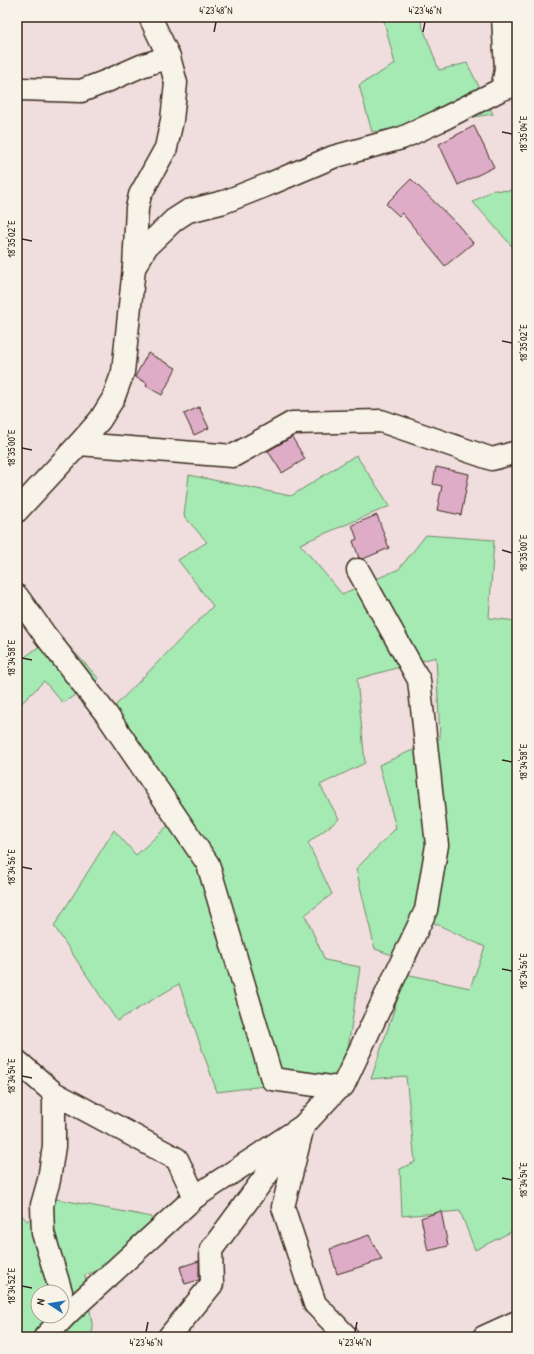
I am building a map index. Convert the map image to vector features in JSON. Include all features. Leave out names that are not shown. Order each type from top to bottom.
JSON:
[{"type":"street","points":[[17,511],[100,420],[113,399],[123,372],[134,268],[136,216],[140,195],[166,148],[172,120],[176,83],[170,57],[150,17]]},
{"type":"street","points":[[134,268],[147,246],[174,220],[188,211],[224,202],[333,157],[402,138],[509,87],[506,70],[503,17]]},
{"type":"street","points":[[21,89],[81,91],[142,66],[170,57]]},
{"type":"street","points":[[79,444],[233,456],[292,422],[381,421],[492,459],[517,452]]},
{"type":"street","points":[[169,1337],[212,1284],[210,1250],[303,1126],[338,1088],[343,1086],[426,910],[437,845],[419,680],[358,570]]},
{"type":"street","points":[[17,596],[107,715],[208,864],[272,1079],[338,1088]]},
{"type":"street","points":[[17,1061],[54,1093],[178,1158],[195,1197]]},
{"type":"street","points":[[54,1093],[54,1146],[49,1180],[42,1206],[43,1233],[59,1284]]},
{"type":"street","points":[[70,1295],[195,1197],[303,1126]]},
{"type":"street","points":[[303,1126],[283,1207],[315,1304],[348,1337]]},
{"type":"street","points":[[484,1337],[517,1322]]},
{"type":"street","points":[[45,1337],[52,1324]]},
{"type":"green space","points":[[383,17],[419,17],[439,70],[467,63],[493,114],[372,132],[359,85],[395,64]]},
{"type":"green space","points":[[492,190],[517,191],[517,252],[473,202]]},
{"type":"green space","points":[[356,455],[390,506],[300,544],[342,594],[399,569],[426,535],[494,540],[489,618],[517,621],[517,1229],[475,1250],[460,1211],[402,1216],[400,1169],[415,1162],[406,1076],[371,1079],[406,974],[470,988],[485,947],[432,922],[415,963],[375,949],[356,869],[396,828],[379,765],[440,738],[436,657],[357,679],[365,763],[320,785],[339,819],[308,843],[332,894],[305,915],[325,960],[360,967],[344,1076],[217,1092],[179,984],[117,1021],[54,926],[114,830],[136,855],[183,812],[112,709],[213,606],[178,560],[207,542],[184,516],[189,475],[291,496]]},
{"type":"green space","points":[[57,633],[99,679],[63,703],[44,681],[17,708],[17,663]]},
{"type":"green space","points":[[57,1199],[152,1217],[140,1257],[85,1275],[93,1331],[86,1337],[17,1337],[17,1210],[27,1221]]},
{"type":"building","points":[[474,126],[494,167],[458,185],[439,144]]},
{"type":"building","points":[[411,179],[458,225],[473,243],[445,266],[402,213],[399,216],[386,204]]},
{"type":"building","points":[[148,353],[176,368],[162,395],[146,386],[147,383],[135,377]]},
{"type":"building","points":[[199,407],[209,428],[194,435],[184,414]]},
{"type":"building","points":[[292,437],[305,459],[282,473],[268,451]]},
{"type":"building","points":[[436,467],[469,474],[461,515],[437,510],[442,486],[433,484]]},
{"type":"building","points":[[377,515],[389,548],[363,559],[359,558],[353,541],[357,539],[352,525]]},
{"type":"building","points":[[441,1211],[448,1246],[428,1251],[421,1218]]},
{"type":"building","points":[[369,1235],[382,1260],[337,1274],[330,1249]]},
{"type":"building","points":[[199,1261],[199,1280],[185,1284],[180,1267]]}]
